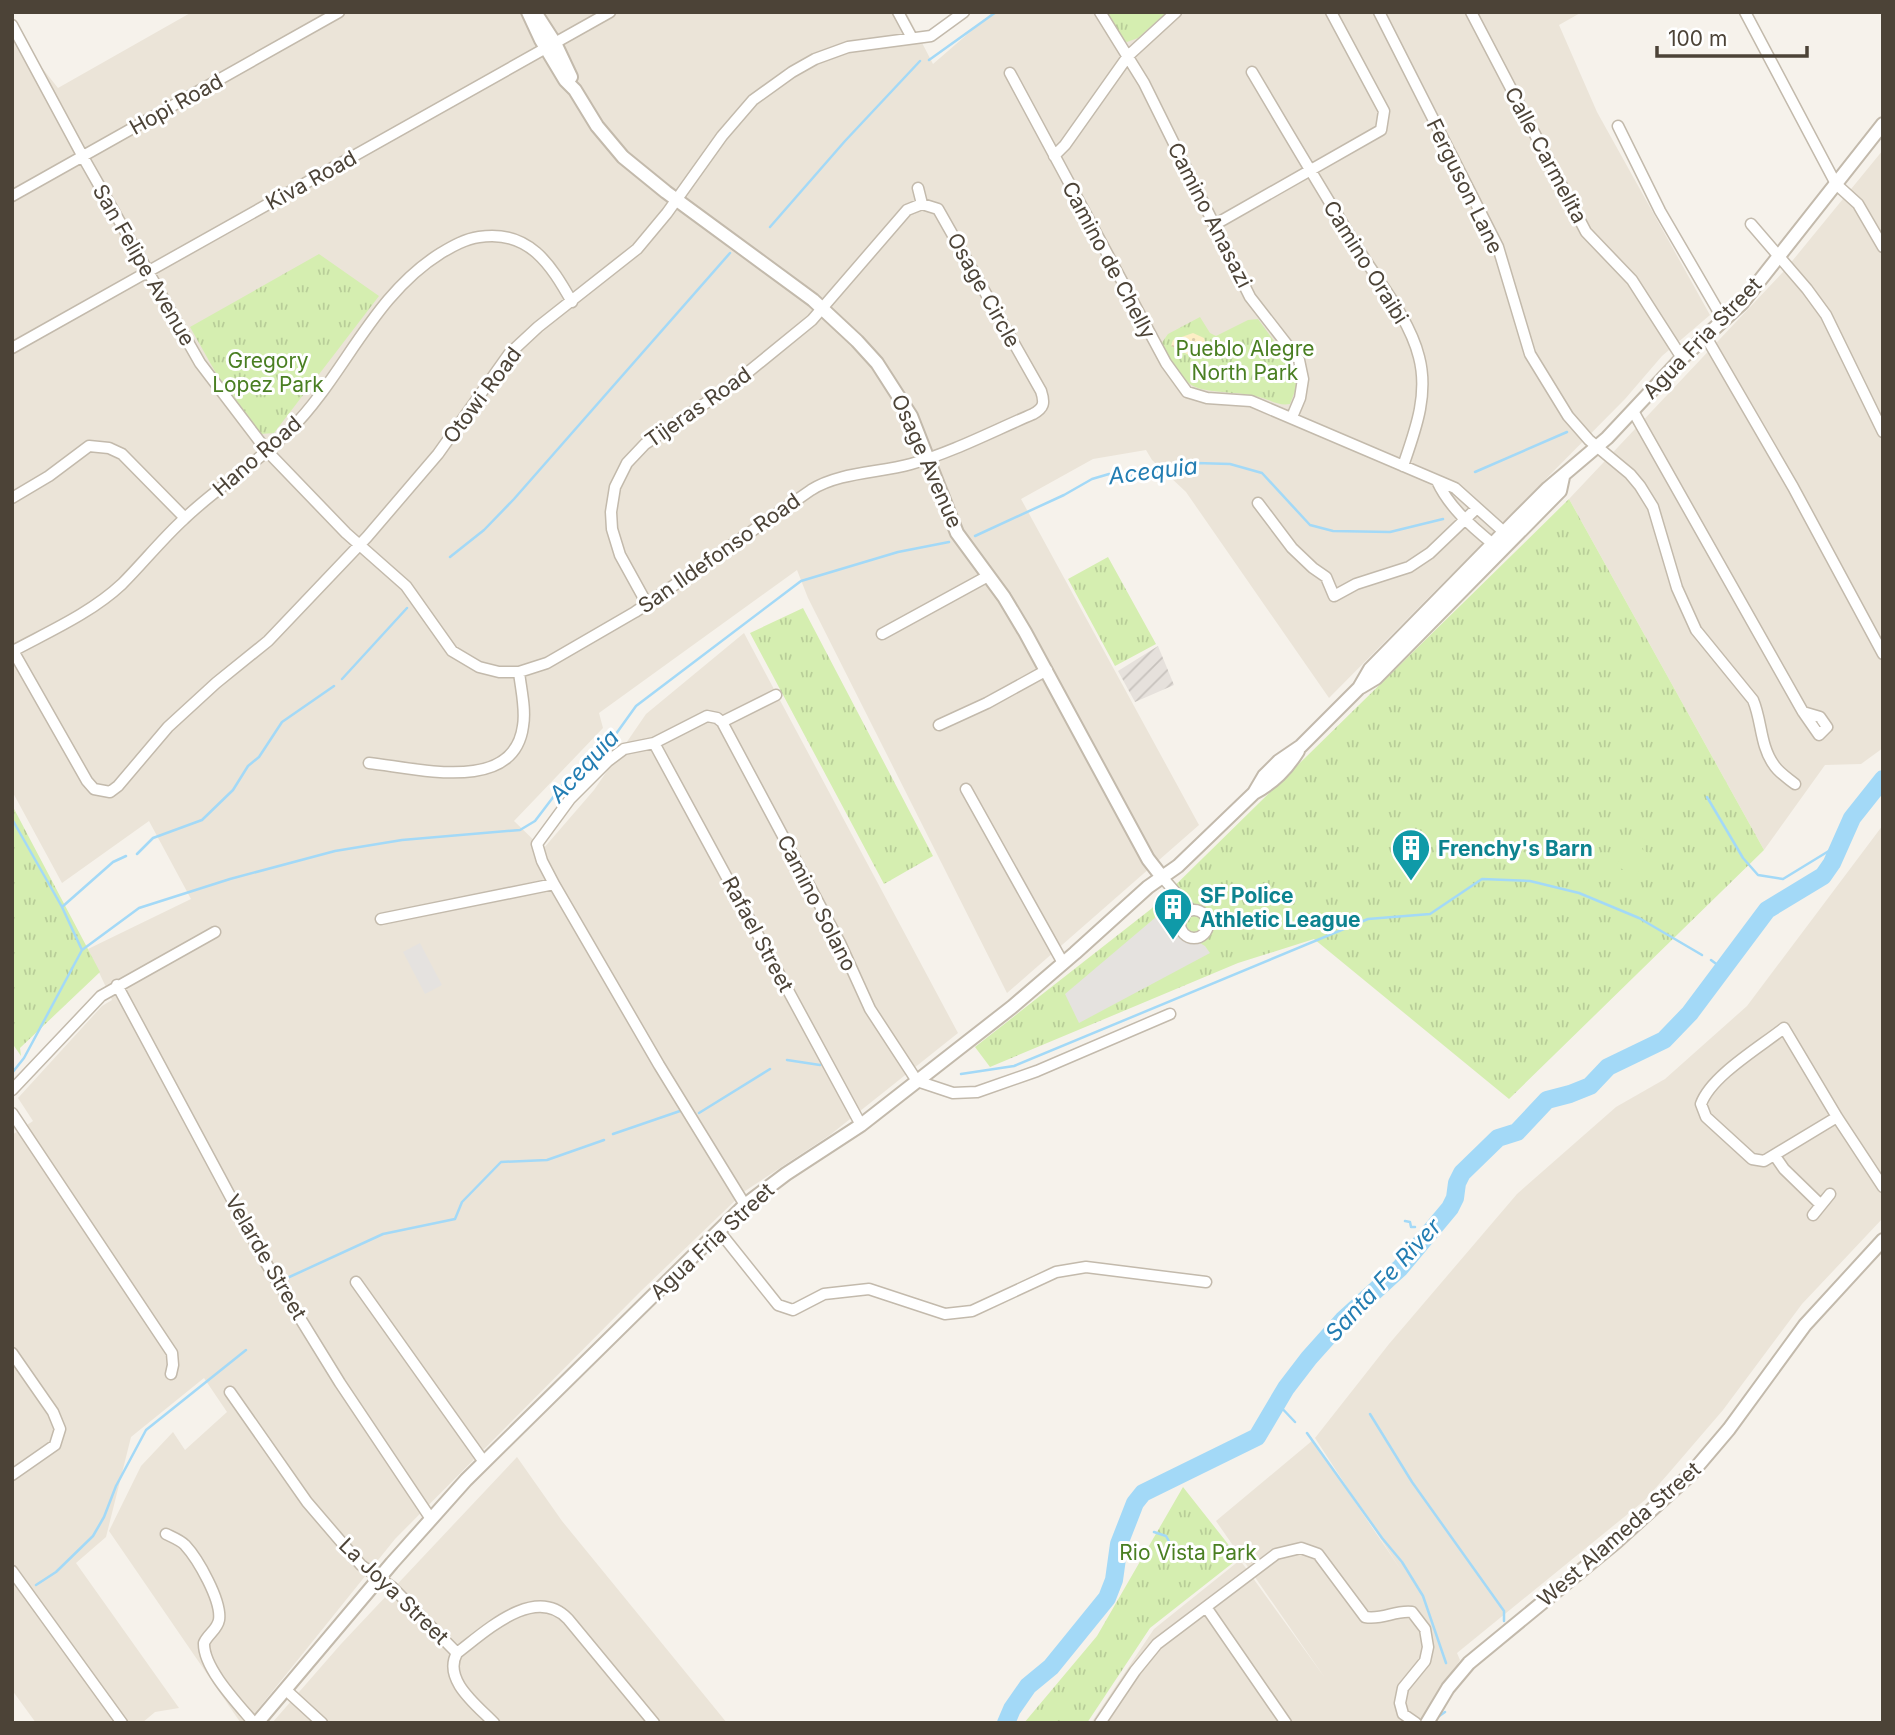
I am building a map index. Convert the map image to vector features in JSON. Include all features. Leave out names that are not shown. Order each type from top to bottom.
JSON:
[{"type":"street","name":"Hopi Road","points":[[12,196],[339,12]]},
{"type":"street","name":"Osage Avenue","points":[[528,12],[573,81],[589,115],[615,148],[632,165],[822,308],[857,341],[886,375],[911,416],[957,533],[1004,597],[1047,670],[1148,859],[1162,877]]},
{"type":"street","name":"Osage Avenue","points":[[535,12],[551,46]]},
{"type":"street","name":"Kiva Road","points":[[12,348],[610,12]]},
{"type":"street","points":[[898,12],[912,38]]},
{"type":"street","name":"Otowi Road","points":[[13,650],[87,781],[94,789],[110,792],[168,727],[277,633],[359,545],[438,454],[509,354],[538,327],[637,249],[739,115],[776,82],[815,60],[848,47],[938,32],[964,12]]},
{"type":"street","name":"Camino Anasazi","points":[[1100,12],[1128,56],[1250,297],[1298,360],[1303,379],[1300,398],[1292,417]]},
{"type":"street","points":[[1054,156],[1062,149],[1128,56],[1176,12]]},
{"type":"street","points":[[1214,225],[1381,130],[1384,111],[1331,12]]},
{"type":"street","name":"Ferguson Lane","points":[[1379,12],[1498,247],[1530,354],[1568,416],[1630,474],[1653,507],[1677,588],[1696,630],[1752,700],[1758,713],[1765,747],[1774,767],[1795,784]]},
{"type":"street","name":"Calle Carmelita","points":[[1471,12],[1586,232],[1632,280],[1682,358]]},
{"type":"street","points":[[1745,12],[1836,184],[1858,204],[1883,247]]},
{"type":"street","name":"San Felipe Avenue","points":[[13,28],[200,362],[267,451],[359,545],[406,586],[452,651],[479,667],[519,673]]},
{"type":"street","name":"Camino Oraibi","points":[[1252,72],[1405,325],[1419,356],[1423,388],[1404,466]]},
{"type":"street","name":"Camino de Chelly","points":[[1010,73],[1166,363],[1187,392],[1207,398],[1250,400],[1455,488],[1504,532]]},
{"type":"street","name":"Agua Fria Street","points":[[1499,545],[1504,532],[1548,488],[1597,446],[1682,358],[1742,303],[1883,124]]},
{"type":"street","points":[[1619,126],[1660,211],[1724,321]]},
{"type":"street","points":[[822,308],[907,210],[922,204],[918,187]]},
{"type":"street","name":"Osage Circle","points":[[922,204],[933,206],[941,214],[1041,391],[1044,403],[1042,408],[1033,414],[929,457]]},
{"type":"street","points":[[1751,224],[1826,315],[1883,432]]},
{"type":"street","name":"Hano Road","points":[[13,650],[86,611],[120,586],[185,518],[267,451],[303,416],[393,292],[425,263],[456,244],[480,236],[503,237],[523,243],[541,255],[551,266],[572,302]]},
{"type":"street","name":"Tijeras Road","points":[[647,604],[620,555],[612,529],[612,503],[622,471],[645,444],[744,376],[812,320],[822,308]]},
{"type":"street","points":[[1706,337],[1793,487],[1883,653]]},
{"type":"street","points":[[1633,411],[1802,712]]},
{"type":"street","points":[[12,498],[49,476],[89,446],[122,454],[185,518]]},
{"type":"street","name":"San Ildefonso Road","points":[[519,673],[547,663],[647,604],[817,486],[929,457]]},
{"type":"street","name":"Agua Fria Street","points":[[256,1723],[430,1519],[484,1462],[538,1412],[746,1205],[786,1174],[862,1125],[1012,1007],[1148,887],[1178,866],[1254,793],[1272,783],[1287,769],[1301,746],[1359,688],[1376,678],[1499,545],[1560,491],[1563,477]]},
{"type":"street","points":[[1437,481],[1444,497],[1465,519],[1499,545]]},
{"type":"street","points":[[1258,503],[1292,548],[1313,569],[1326,577],[1334,596],[1356,584],[1409,567],[1430,553],[1477,508]]},
{"type":"street","points":[[882,634],[988,576]]},
{"type":"street","points":[[939,725],[987,703],[1047,670]]},
{"type":"street","points":[[369,763],[463,773],[482,772],[498,764],[516,746],[522,732],[524,716],[519,673]]},
{"type":"street","points":[[746,1205],[659,1065],[554,884],[537,851],[537,844],[570,799],[624,749],[654,743],[707,716],[722,722],[776,695]]},
{"type":"street","name":"Camino Solano","points":[[722,722],[840,943],[870,1009],[917,1081]]},
{"type":"street","name":"Rafael Street","points":[[654,743],[862,1125]]},
{"type":"street","points":[[967,789],[1063,963]]},
{"type":"street","points":[[1162,877],[1191,910]]},
{"type":"street","points":[[381,919],[554,884]]},
{"type":"street","points":[[12,1090],[94,1001],[117,985],[215,932]]},
{"type":"street","name":"Velarde Street","points":[[117,985],[266,1263],[340,1383],[430,1519]]},
{"type":"street","points":[[917,1081],[953,1093],[976,1092],[1037,1071],[1170,1014]]},
{"type":"street","points":[[1837,1117],[1765,1161],[1752,1159],[1706,1117],[1701,1104],[1705,1091],[1758,1046],[1784,1028],[1883,1187]]},
{"type":"street","points":[[12,1113],[172,1353],[171,1374]]},
{"type":"street","points":[[1775,1156],[1784,1170],[1821,1205]]},
{"type":"street","points":[[1812,1215],[1830,1194]]},
{"type":"street","points":[[719,1231],[778,1305],[793,1310],[824,1294],[869,1289],[945,1314],[972,1311],[1056,1272],[1086,1267],[1206,1283]]},
{"type":"street","name":"West Alameda Street","points":[[1427,1723],[1448,1688],[1469,1663],[1632,1528],[1690,1475],[1805,1325],[1883,1240]]},
{"type":"street","points":[[356,1282],[484,1462]]},
{"type":"street","points":[[12,1353],[53,1412],[60,1429],[55,1445],[12,1475]]},
{"type":"street","name":"La Joya Street","points":[[230,1392],[307,1502],[361,1565],[392,1587],[457,1653],[453,1665],[460,1686],[494,1723]]},
{"type":"street","points":[[166,1534],[184,1544],[212,1591],[219,1617],[215,1629],[204,1643],[204,1655],[234,1700],[256,1723]]},
{"type":"street","points":[[1100,1723],[1150,1651],[1171,1632],[1276,1554],[1301,1548],[1318,1554],[1365,1617],[1378,1619],[1400,1611],[1412,1612],[1425,1629],[1428,1647],[1425,1661],[1403,1688],[1400,1703],[1403,1714],[1416,1723]]},
{"type":"street","points":[[12,1571],[122,1723]]},
{"type":"street","points":[[457,1653],[506,1617],[541,1606],[554,1607],[568,1619],[654,1723]]},
{"type":"street","points":[[1206,1607],[1283,1719],[1269,1723]]},
{"type":"street","points":[[286,1690],[322,1723]]},
{"type":"shaded area","points":[[192,12],[906,12],[933,64],[993,12],[1582,12],[1559,25],[1597,112],[1710,315],[1662,356],[1625,399],[1329,698],[1186,492],[1152,460],[1146,450],[1093,459],[1021,499],[1199,825],[1007,993],[808,598],[797,570],[599,713],[603,728],[514,821],[543,849],[594,790],[646,714],[744,633],[958,1033],[830,1135],[745,1191],[641,1291],[395,1539],[247,1723],[241,1723],[238,1719],[109,1531],[141,1466],[173,1432],[185,1450],[227,1412],[204,1378],[131,1437],[106,1537],[76,1563],[179,1708],[155,1712],[142,1723],[36,1723],[12,1690],[12,1135],[33,1121],[18,1098],[102,1006],[112,1000],[88,949],[191,899],[149,821],[62,883],[12,791],[12,30],[58,88]]},
{"type":"shaded area","points":[[1883,150],[1883,748],[1861,764],[1825,765],[1764,850],[1569,499],[1784,271]]},
{"type":"shaded area","points":[[1158,646],[1174,685],[1135,702],[1118,671]]},
{"type":"shaded area","points":[[1883,825],[1883,1218],[1802,1304],[1723,1410],[1668,1474],[1645,1500],[1457,1653],[1460,1660],[1420,1723],[1091,1723],[1154,1629],[1240,1560],[1325,1678],[1216,1521],[1313,1440],[1401,1570],[1315,1438],[1389,1344],[1517,1194],[1616,1107],[1665,1079],[1747,1006]]},
{"type":"shaded area","points":[[1156,917],[1205,946],[1210,953],[1079,1023],[1065,994]]},
{"type":"shaded area","points":[[420,943],[442,985],[425,994],[403,952]]},
{"type":"shaded area","points":[[517,1457],[562,1521],[727,1723],[272,1723],[341,1644]]},
{"type":"green space","points":[[1105,12],[1167,12],[1138,38],[1127,42],[1121,39]]},
{"type":"green space","name":"Gregory Lopez Park","points":[[319,254],[379,296],[274,433],[261,434],[217,375],[190,327]]},
{"type":"green space","name":"Pueblo Alegre North Park","points":[[1200,317],[1210,333],[1216,336],[1248,320],[1258,319],[1293,367],[1297,386],[1290,404],[1251,395],[1204,389],[1185,380],[1161,344],[1168,334]]},
{"type":"green space","points":[[1569,499],[1764,850],[1509,1099],[1314,939],[1238,963],[990,1067],[975,1047],[1151,909]]},
{"type":"green space","points":[[1108,557],[1156,644],[1115,666],[1068,579]]},
{"type":"green space","points":[[803,608],[933,856],[884,884],[750,633]]},
{"type":"green space","points":[[12,805],[100,972],[20,1048],[21,1056],[12,1043]]},
{"type":"green space","points":[[1633,834],[1647,841],[1642,849],[1648,853],[1636,876],[1616,866]]},
{"type":"green space","name":"Rio Vista Park","points":[[1183,1487],[1239,1558],[1150,1628],[1087,1723],[1024,1723],[1097,1636]]},
{"type":"sand","points":[[1193,333],[1204,338],[1205,342],[1198,356],[1193,357],[1171,346],[1173,340]]},
{"type":"waterway","points":[[929,60],[996,12]]},
{"type":"waterway","points":[[770,227],[920,61]]},
{"type":"waterway","points":[[450,557],[484,530],[514,499],[730,253]]},
{"type":"waterway","points":[[1475,472],[1567,432]]},
{"type":"waterway","name":"Acequia","points":[[975,536],[1064,495],[1092,479],[1109,474],[1135,476],[1196,463],[1230,464],[1262,473],[1310,525],[1333,531],[1390,532],[1443,519]]},
{"type":"waterway","name":"Acequia","points":[[12,1073],[24,1058],[82,950],[139,908],[230,879],[335,851],[402,840],[520,830],[535,821],[570,775],[608,745],[636,706],[801,581],[898,552],[949,542]]},
{"type":"waterway","points":[[342,679],[407,608]]},
{"type":"waterway","points":[[137,854],[153,838],[202,820],[233,790],[282,722],[334,686]]},
{"type":"waterway","name":"Santa Fe River","points":[[1006,1723],[1028,1686],[1051,1667],[1107,1598],[1114,1580],[1119,1544],[1135,1503],[1143,1493],[1257,1437],[1286,1388],[1309,1358],[1343,1320],[1400,1268],[1450,1208],[1462,1173],[1498,1138],[1517,1132],[1547,1100],[1590,1086],[1608,1067],[1664,1040],[1690,1013],[1767,910],[1823,876],[1832,863],[1852,818],[1883,779]]},
{"type":"waterway","name":"Acequia","points":[[1707,797],[1743,858],[1758,875],[1783,879],[1837,846]]},
{"type":"waterway","points":[[12,819],[62,907]]},
{"type":"waterway","points":[[82,950],[62,907],[113,862],[126,856]]},
{"type":"waterway","points":[[961,1074],[1014,1066],[1368,919],[1430,914],[1482,879],[1530,881],[1579,893],[1639,918],[1702,955]]},
{"type":"waterway","points":[[1711,960],[1723,969]]},
{"type":"waterway","points":[[787,1060],[820,1065]]},
{"type":"waterway","points":[[699,1113],[770,1069]]},
{"type":"waterway","points":[[613,1134],[680,1111]]},
{"type":"waterway","points":[[285,1279],[383,1234],[455,1219],[462,1202],[501,1162],[547,1160],[604,1140]]},
{"type":"waterway","points":[[1405,1221],[1415,1227]]},
{"type":"waterway","points":[[36,1585],[56,1572],[93,1536],[146,1430],[246,1350]]},
{"type":"waterway","points":[[1277,1403],[1295,1422]]},
{"type":"waterway","points":[[1370,1414],[1412,1482],[1504,1611],[1504,1621]]},
{"type":"waterway","points":[[1307,1433],[1402,1562],[1423,1596],[1446,1663]]},
{"type":"waterway","points":[[1154,1532],[1166,1536],[1175,1552]]},
{"type":"waterway","points":[[1435,1723],[1435,1719],[1445,1712]]},
{"type":"place","name":"Frenchy's Barn","points":[[1411,882]]},
{"type":"place","name":"SF Police Athletic League","points":[[1173,941]]}]
